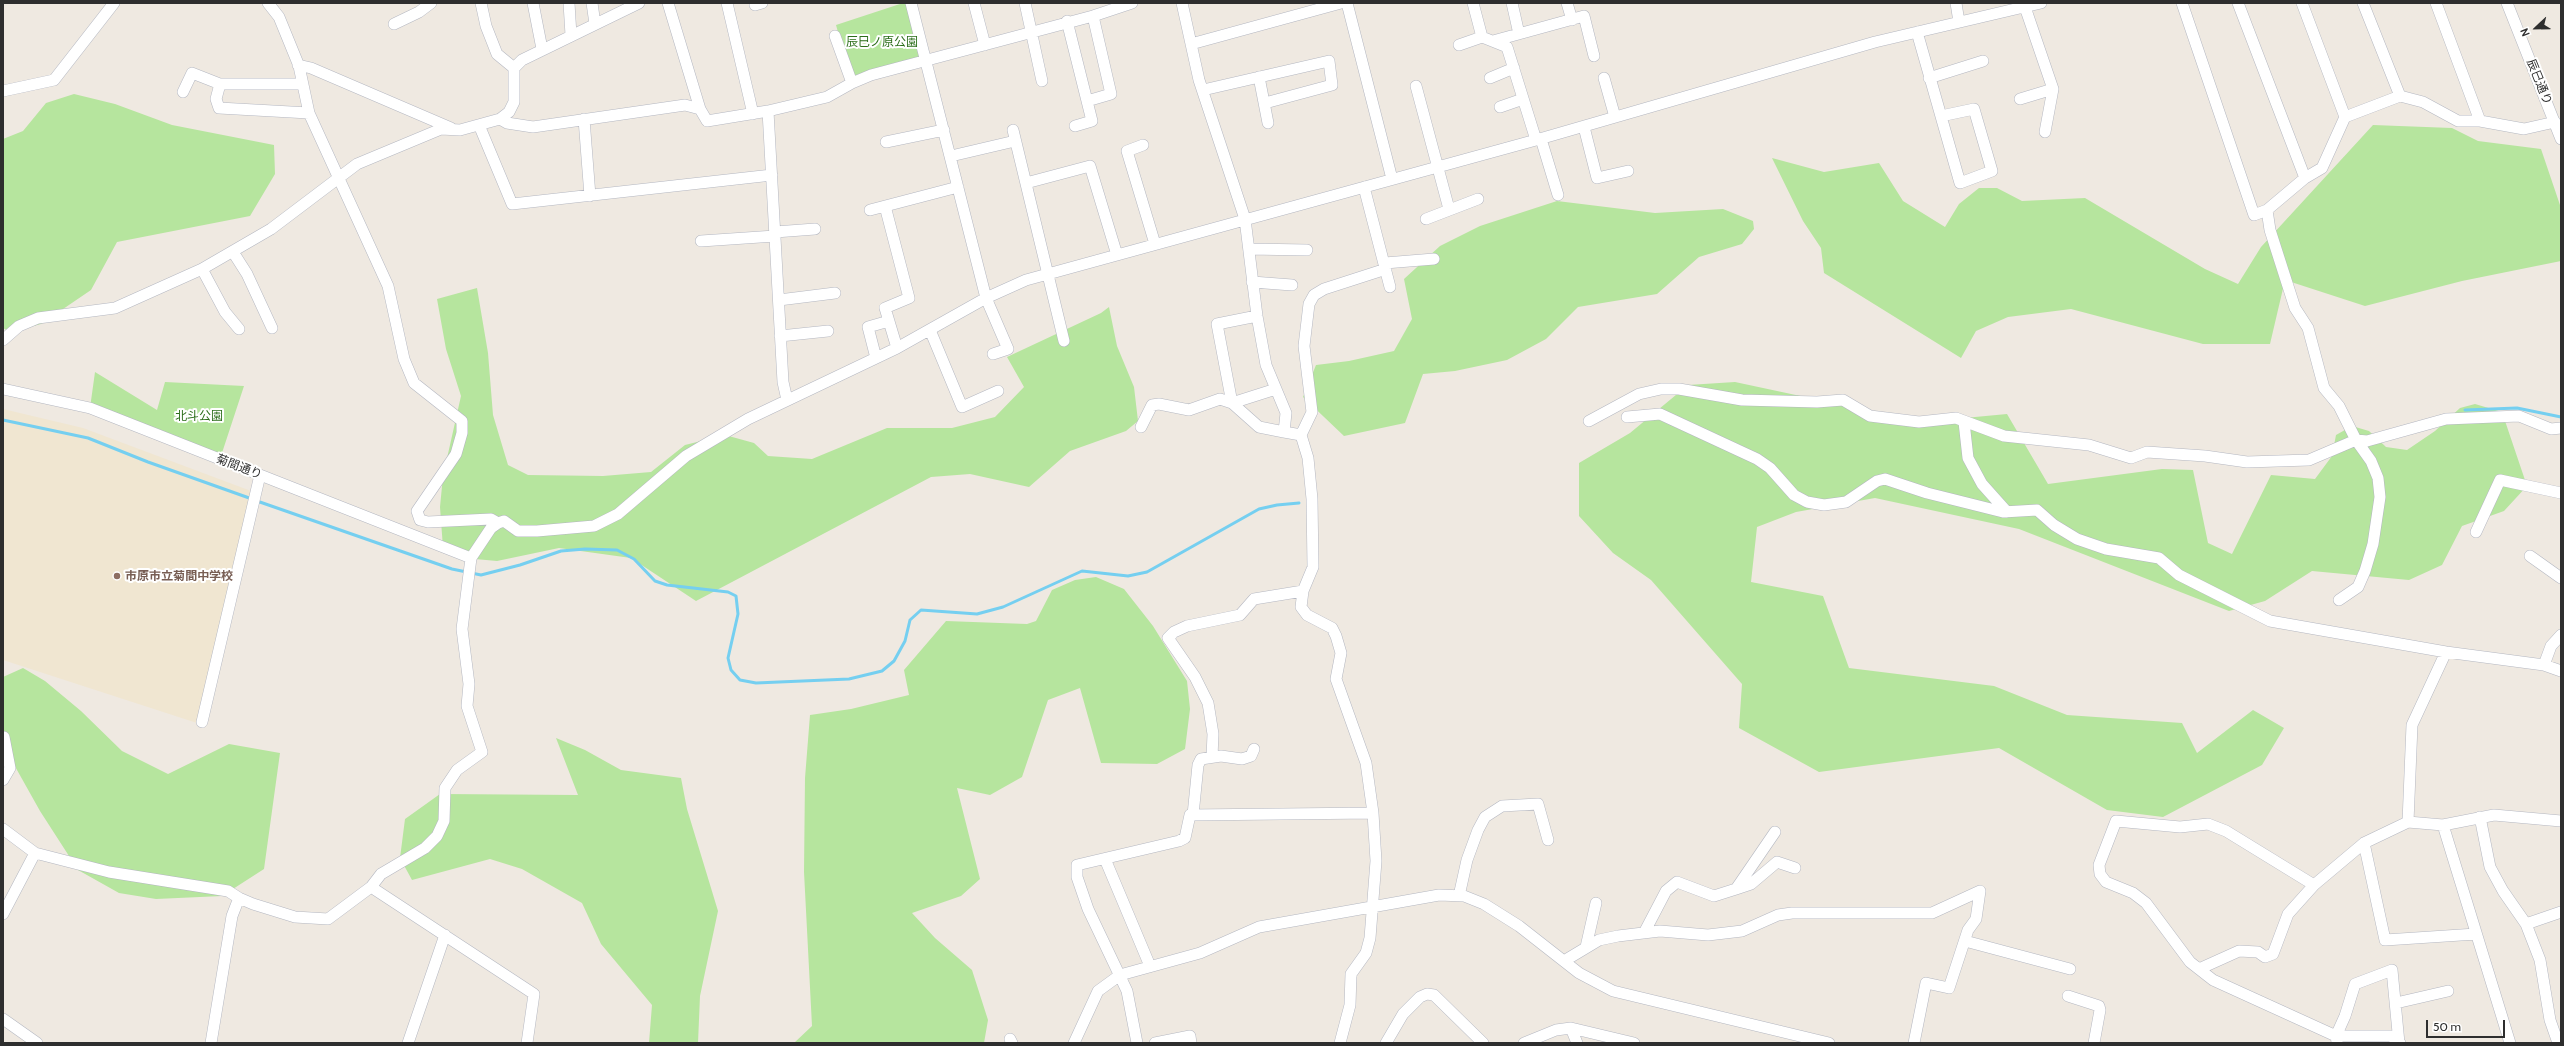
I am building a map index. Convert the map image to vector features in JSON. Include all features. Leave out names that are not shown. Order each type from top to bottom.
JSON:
[{"type":"street","points":[[3,91],[54,80],[114,3]]},
{"type":"street","points":[[268,3],[279,17],[298,65],[301,84],[309,113],[388,286],[404,359],[414,383],[462,421],[462,433],[456,454],[417,511],[420,520],[428,522],[491,519],[498,523]]},
{"type":"street","points":[[394,24],[419,12],[431,3]]},
{"type":"street","points":[[481,3],[486,26],[497,54],[514,68]]},
{"type":"street","points":[[533,3],[542,50]]},
{"type":"street","points":[[569,3],[571,36]]},
{"type":"street","points":[[592,3],[595,24]]},
{"type":"street","points":[[3,340],[20,326],[38,318],[115,308],[202,269],[271,229],[357,164],[441,129],[453,129],[479,125],[500,119],[509,112],[514,102],[514,68],[522,60],[639,3]]},
{"type":"street","points":[[668,3],[700,108],[707,121],[753,114],[827,97],[852,82],[1067,21],[1093,16],[1132,3]]},
{"type":"street","points":[[727,3],[753,114]]},
{"type":"street","points":[[911,3],[927,61],[986,298],[1008,349],[993,354]]},
{"type":"street","points":[[974,3],[985,45]]},
{"type":"street","points":[[1025,3],[1042,81]]},
{"type":"street","points":[[1182,3],[1203,90],[1245,219],[1257,316],[1266,365],[1286,412],[1284,432]]},
{"type":"street","points":[[1191,44],[1341,3]]},
{"type":"street","points":[[1347,3],[1392,179]]},
{"type":"street","points":[[1473,3],[1487,39],[1507,47],[1523,99],[1558,195]]},
{"type":"street","points":[[1512,3],[1518,34]]},
{"type":"street","points":[[1567,3],[1572,20]]},
{"type":"street","points":[[1956,3],[1959,22]]},
{"type":"street","points":[[3,829],[35,853],[109,872],[228,891],[253,904],[295,917],[328,919],[356,896],[371,887],[381,874],[425,848],[437,836],[444,821],[446,788],[457,770],[482,752],[467,706],[468,671],[462,638],[464,603],[471,558],[491,528],[498,523],[504,521],[518,531],[594,526],[618,514],[686,456],[748,419],[897,348],[986,298],[1026,280],[1538,140],[1875,42],[2041,3]]},
{"type":"street","points":[[2182,3],[2254,215],[2267,210],[2305,178],[2322,168],[2345,117],[2400,96],[2423,102],[2458,121],[2480,121],[2524,129],[2555,122]]},
{"type":"street","points":[[2238,3],[2305,178]]},
{"type":"street","points":[[2302,3],[2345,117]]},
{"type":"street","points":[[2363,3],[2400,96]]},
{"type":"street","points":[[2436,3],[2480,121]]},
{"type":"street","name":"辰巳通り","points":[[2507,3],[2561,138]]},
{"type":"street","points":[[2025,7],[2054,88],[2045,132]]},
{"type":"street","points":[[1087,101],[1111,94],[1093,16]]},
{"type":"street","points":[[1459,45],[1518,34],[1584,16],[1594,56]]},
{"type":"street","points":[[1067,21],[1092,121],[1075,126]]},
{"type":"street","points":[[1917,32],[1960,183],[1992,171],[1974,109],[1941,116]]},
{"type":"street","points":[[835,36],[852,82]]},
{"type":"street","points":[[1929,78],[1982,60]]},
{"type":"street","points":[[1203,90],[1329,61],[1332,85],[1265,103]]},
{"type":"street","points":[[298,65],[311,68],[453,129]]},
{"type":"street","points":[[1490,78],[1514,68]]},
{"type":"street","points":[[183,92],[192,73],[220,84],[301,84]]},
{"type":"street","points":[[1259,77],[1268,123]]},
{"type":"street","points":[[1604,78],[1615,117]]},
{"type":"street","points":[[220,84],[216,99],[219,108],[309,113]]},
{"type":"street","points":[[1416,86],[1439,166],[1449,209]]},
{"type":"street","points":[[2020,99],[2054,88]]},
{"type":"street","points":[[1500,107],[1523,99]]},
{"type":"street","points":[[500,119],[513,125],[533,127],[685,105],[700,108]]},
{"type":"street","points":[[768,111],[783,382],[787,400]]},
{"type":"street","points":[[584,119],[590,196]]},
{"type":"street","points":[[479,125],[512,204],[772,175]]},
{"type":"street","points":[[1584,126],[1597,178],[1628,171]]},
{"type":"street","points":[[886,142],[944,130]]},
{"type":"street","points":[[951,156],[1014,136],[1064,340]]},
{"type":"street","points":[[1143,145],[1127,151],[1155,244]]},
{"type":"street","points":[[1026,183],[1090,166],[1117,255]]},
{"type":"street","points":[[870,210],[958,187]]},
{"type":"street","points":[[1364,187],[1390,287]]},
{"type":"street","points":[[1426,219],[1478,199]]},
{"type":"street","points":[[885,206],[909,298],[885,308],[897,348]]},
{"type":"street","points":[[2267,210],[2272,237],[2295,308],[2308,328],[2324,388],[2339,406],[2356,440],[2372,461],[2378,478],[2380,497],[2373,544],[2365,571],[2358,587],[2339,600]]},
{"type":"street","points":[[701,241],[815,229]]},
{"type":"street","points":[[1249,249],[1307,250]]},
{"type":"street","points":[[233,252],[247,274],[272,328]]},
{"type":"street","points":[[1340,1043],[1350,1005],[1351,974],[1366,953],[1370,938],[1374,915],[1372,907],[1376,861],[1373,813],[1366,763],[1336,679],[1341,653],[1336,636],[1332,628],[1307,615],[1301,606],[1303,591],[1313,567],[1312,499],[1308,458],[1301,435],[1312,412],[1304,346],[1309,304],[1314,295],[1324,289],[1385,266],[1434,259]]},
{"type":"street","points":[[202,269],[225,312],[239,329]]},
{"type":"street","points":[[1252,282],[1292,285]]},
{"type":"street","points":[[779,300],[835,293]]},
{"type":"street","points":[[1232,403],[1217,324],[1257,316]]},
{"type":"street","points":[[876,358],[868,327],[889,321]]},
{"type":"street","points":[[930,330],[962,407],[998,391]]},
{"type":"street","points":[[780,336],[828,331]]},
{"type":"street","name":"菊間通り","points":[[3,389],[90,408],[471,558]]},
{"type":"street","points":[[1232,403],[1276,389]]},
{"type":"street","points":[[1589,421],[1639,394],[1661,389],[1680,389],[1742,400],[1817,402],[1843,400],[1870,416],[1919,422],[1956,418],[2004,436],[2089,445],[2130,458],[2147,452],[2205,456],[2248,462],[2309,460],[2356,440],[2367,441],[2446,419],[2519,416],[2551,429],[2561,428]]},
{"type":"street","points":[[1142,427],[1152,405],[1159,404],[1188,410],[1220,399],[1232,403],[1259,427],[1301,435]]},
{"type":"street","points":[[1627,417],[1660,414],[1757,459],[1770,468],[1794,495],[1807,502],[1824,504],[1846,502],[1877,481],[1885,479],[1927,493],[2007,512],[2037,510],[2054,526],[2077,539],[2106,550],[2160,558],[2179,575],[2270,621],[2446,652],[2544,665],[2561,671]]},
{"type":"street","points":[[1964,422],[1968,458],[1982,484],[2007,512]]},
{"type":"street","points":[[202,722],[260,475]]},
{"type":"street","points":[[2476,532],[2500,480],[2561,493]]},
{"type":"street","points":[[2530,556],[2561,578]]},
{"type":"street","points":[[1212,757],[1213,734],[1208,703],[1195,677],[1168,638],[1174,632],[1187,626],[1240,615],[1254,599],[1303,591]]},
{"type":"street","points":[[2544,665],[2550,646],[2561,635]]},
{"type":"street","points":[[2408,822],[2412,725],[2446,652]]},
{"type":"street","points":[[3,780],[10,768],[4,737]]},
{"type":"street","points":[[1137,1043],[1127,991],[1088,909],[1077,877],[1077,866],[1185,838],[1188,820],[1193,815],[1198,765],[1201,759],[1212,757],[1242,759],[1251,756],[1254,749]]},
{"type":"street","points":[[1459,896],[1467,860],[1478,830],[1485,817],[1502,806],[1538,804],[1548,840]]},
{"type":"street","points":[[1193,815],[1373,813]]},
{"type":"street","points":[[2199,969],[2239,951],[2258,952],[2265,957],[2273,954],[2288,914],[2314,885],[2364,843],[2408,822],[2442,825],[2480,817],[2514,816],[2561,821]]},
{"type":"street","points":[[2480,817],[2490,867],[2503,891],[2526,924],[2540,960],[2550,1020],[2561,1043]]},
{"type":"street","points":[[2314,885],[2214,825],[2180,826],[2116,821],[2099,865],[2100,874],[2106,882],[2133,893],[2146,903],[2172,940],[2190,962],[2213,980],[2336,1040],[2391,1036],[2399,1043]]},
{"type":"street","points":[[2442,825],[2510,1043]]},
{"type":"street","points":[[1736,889],[1775,832]]},
{"type":"street","points":[[2364,843],[2385,940],[2476,934]]},
{"type":"street","points":[[3,914],[35,853]]},
{"type":"street","points":[[1105,859],[1150,966]]},
{"type":"street","points":[[1644,933],[1666,892],[1677,882],[1714,896],[1751,884],[1777,862],[1795,868]]},
{"type":"street","points":[[371,887],[445,934],[534,994],[527,1043]]},
{"type":"street","points":[[1564,961],[1599,940],[1675,930],[1708,936],[1742,931],[1778,915],[1792,913],[1932,912],[1980,891],[1976,918],[1965,941],[1949,988],[1926,983],[1914,1043]]},
{"type":"street","points":[[1074,1043],[1098,991],[1120,975],[1200,953],[1259,927],[1438,895],[1459,896],[1484,904],[1513,922],[1594,983],[1613,991],[1829,1043]]},
{"type":"street","points":[[211,1043],[232,916],[239,898]]},
{"type":"street","points":[[1586,947],[1596,903]]},
{"type":"street","points":[[2526,924],[2561,912]]},
{"type":"street","points":[[408,1043],[445,934]]},
{"type":"street","points":[[1965,941],[2070,969]]},
{"type":"street","points":[[2336,1040],[2346,1016],[2355,984],[2392,970],[2399,1043]]},
{"type":"street","points":[[2396,1003],[2448,991]]},
{"type":"street","points":[[1388,1042],[1403,1014],[1420,997],[1427,994],[1434,995],[1483,1043]]},
{"type":"street","points":[[2068,996],[2099,1006],[2100,1010],[2094,1043]]},
{"type":"street","points":[[3,1019],[36,1043]]},
{"type":"street","points":[[1571,1028],[1577,1043]]},
{"type":"street","points":[[1524,1043],[1556,1030],[1571,1028],[1634,1043]]},
{"type":"street","points":[[1155,1043],[1190,1036],[1191,1043]]},
{"type":"shaded area","name":"市原市立菊間中学校","points":[[3,409],[83,428],[251,491],[197,723],[3,660]]},
{"type":"green space","name":"辰巳ノ原公園","points":[[903,3],[911,3],[927,61],[852,83],[836,25]]},
{"type":"green space","points":[[74,94],[115,104],[172,125],[274,145],[275,174],[250,216],[117,242],[91,290],[41,324],[10,332],[3,328],[3,139],[23,131],[46,103]]},
{"type":"green space","points":[[2373,125],[2452,128],[2478,141],[2541,149],[2561,208],[2561,261],[2462,281],[2365,306],[2285,280],[2270,344],[2203,344],[2071,309],[2008,317],[1976,331],[1961,358],[1824,273],[1821,248],[1803,221],[1772,158],[1824,172],[1879,163],[1903,201],[1945,227],[1959,204],[1979,188],[1997,188],[2022,201],[2085,198],[2205,269],[2238,284],[2261,247]]},
{"type":"green space","points":[[1557,201],[1655,213],[1723,209],[1753,221],[1754,229],[1742,244],[1699,257],[1657,294],[1578,307],[1546,339],[1507,360],[1455,371],[1423,374],[1405,423],[1344,436],[1303,397],[1316,365],[1349,361],[1394,351],[1412,319],[1404,279],[1440,246],[1480,226]]},
{"type":"green space","points":[[477,288],[488,353],[493,415],[508,465],[528,475],[603,476],[651,472],[685,445],[725,435],[754,443],[768,456],[812,459],[887,428],[952,428],[995,417],[1024,387],[1007,357],[1101,313],[1109,307],[1117,346],[1134,387],[1138,421],[1126,431],[1070,451],[1029,487],[970,474],[931,477],[696,601],[631,558],[559,548],[497,561],[464,558],[443,548],[440,507],[443,476],[461,396],[446,349],[437,299]]},
{"type":"green space","name":"北斗公園","points":[[95,372],[157,410],[165,382],[244,386],[220,459],[90,408]]},
{"type":"green space","points":[[1735,382],[1922,422],[2007,414],[2048,484],[2162,469],[2193,470],[2208,543],[2232,554],[2271,475],[2315,479],[2332,456],[2336,435],[2352,426],[2369,431],[2386,447],[2407,450],[2435,431],[2460,408],[2475,404],[2502,412],[2527,486],[2504,511],[2462,526],[2442,565],[2409,580],[2312,571],[2265,601],[2229,611],[2019,529],[1875,498],[1796,512],[1757,527],[1751,582],[1823,596],[1849,668],[1994,686],[2067,715],[2182,723],[2197,753],[2253,710],[2284,728],[2262,765],[2163,817],[2107,810],[1999,748],[1819,772],[1739,728],[1742,684],[1651,580],[1613,553],[1579,516],[1579,463],[1630,433],[1688,385]]},
{"type":"green space","points":[[1096,577],[1124,589],[1153,626],[1187,681],[1190,709],[1185,749],[1157,764],[1101,763],[1080,688],[1048,700],[1022,777],[990,795],[957,788],[980,879],[961,896],[912,913],[935,938],[972,970],[988,1020],[984,1043],[794,1043],[812,1026],[804,872],[805,778],[810,715],[851,709],[909,695],[904,670],[946,621],[1027,624],[1036,621],[1052,590],[1075,580]]},
{"type":"green space","points":[[23,668],[45,681],[81,711],[122,751],[168,774],[229,744],[280,753],[264,869],[222,896],[156,899],[119,893],[78,870],[40,811],[3,745],[3,677]]},
{"type":"green space","points":[[556,738],[585,750],[621,770],[681,778],[687,809],[718,911],[700,996],[698,1043],[649,1043],[652,1005],[601,944],[582,903],[522,869],[490,859],[412,880],[400,858],[405,819],[440,794],[578,795]]},
{"type":"waterway","points":[[2465,410],[2517,408],[2561,417]]},
{"type":"waterway","points":[[3,420],[88,438],[148,462],[252,499]]},
{"type":"waterway","points":[[257,501],[452,569],[481,575],[520,565],[561,551],[585,549],[617,550],[634,559],[655,581],[667,585],[728,592],[736,596],[738,614],[728,658],[731,670],[740,680],[756,683],[849,679],[882,671],[894,661],[905,641],[910,620],[921,610],[977,614],[1003,607],[1082,571],[1128,576],[1147,572],[1259,509],[1277,505],[1299,503]]},
{"type":"place","name":"市原市立菊間中学校","points":[[117,576]]}]
